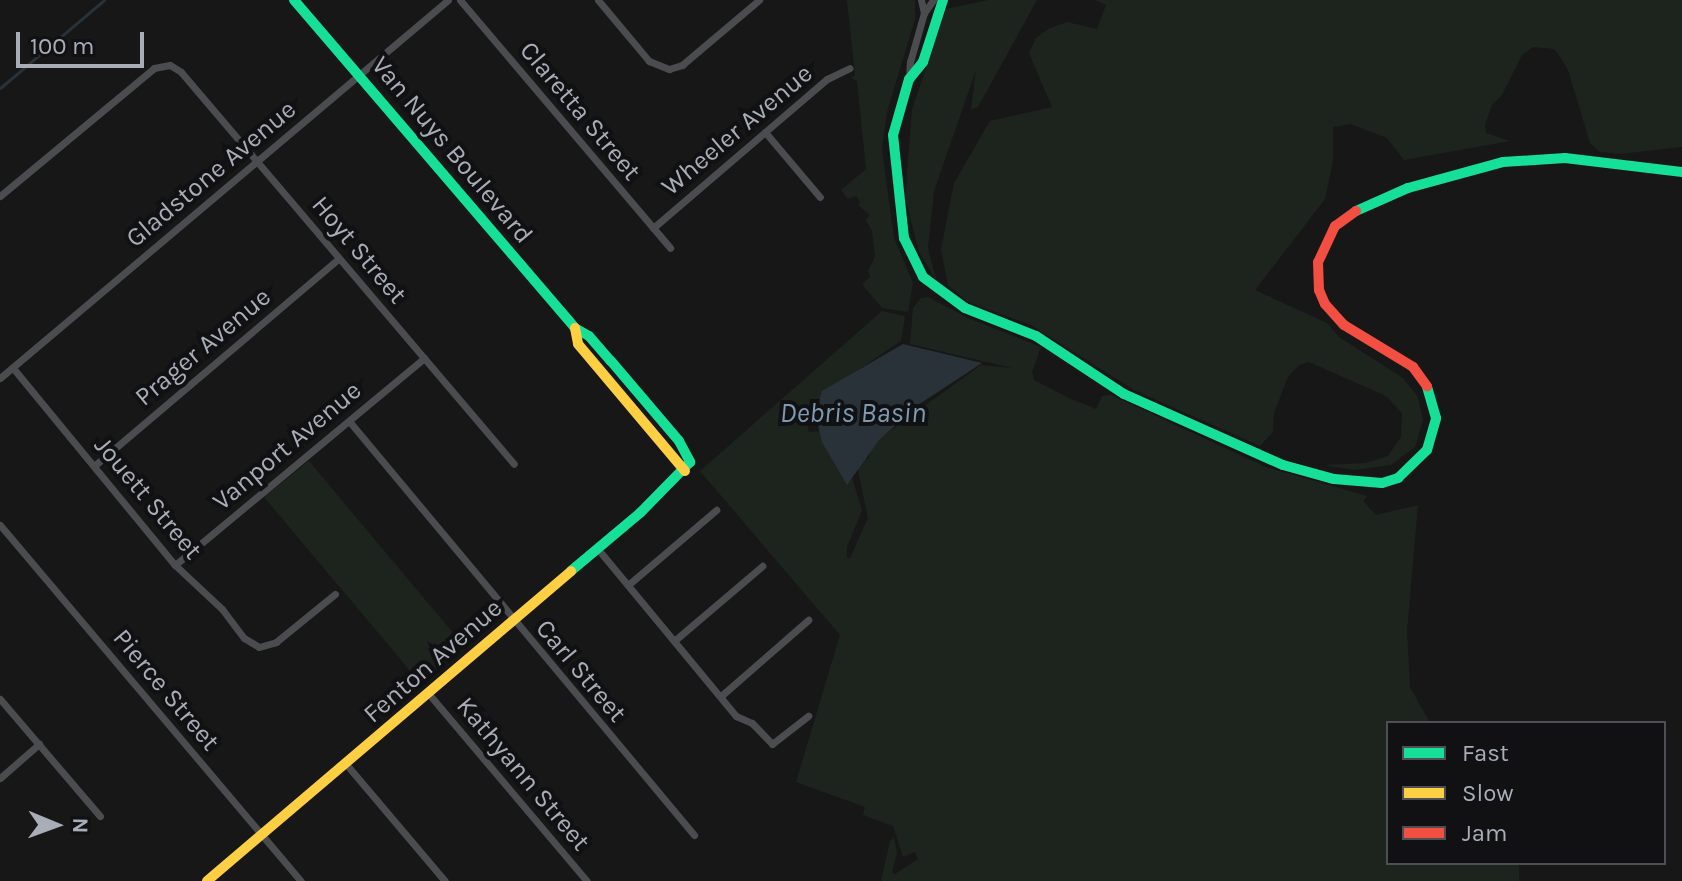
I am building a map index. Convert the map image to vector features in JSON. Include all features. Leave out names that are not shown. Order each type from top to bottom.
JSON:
[{"type":"street","name":"Van Nuys Boulevard","points":[[294,0],[575,328],[589,336],[686,451],[690,462],[685,471],[578,344],[575,328]]},
{"type":"street","name":"Gladstone Avenue","points":[[0,378],[448,0]]},
{"type":"street","name":"Claretta Street","points":[[460,0],[670,248]]},
{"type":"street","points":[[598,0],[649,61],[669,69],[682,65],[759,0]]},
{"type":"street","points":[[921,0],[924,13]]},
{"type":"street","points":[[933,0],[924,13],[910,62],[909,79],[896,118],[892,158],[904,238],[914,263],[927,281],[965,308],[1036,336],[1106,384],[1152,408],[1283,465],[1359,483],[1382,483],[1408,471],[1427,450],[1436,418],[1433,398],[1413,367],[1344,325],[1325,304],[1319,290],[1318,262],[1335,226],[1358,210],[1408,188],[1503,162],[1565,158],[1682,172]]},
{"type":"street","points":[[909,79],[923,62],[943,0]]},
{"type":"street","name":"Hoyt Street","points":[[0,196],[154,68],[170,65],[181,72],[514,464]]},
{"type":"street","name":"Wheeler Avenue","points":[[653,228],[827,79],[850,68]]},
{"type":"street","points":[[765,132],[820,197]]},
{"type":"street","name":"Prager Avenue","points":[[94,466],[339,258]]},
{"type":"street","name":"Vanport Avenue","points":[[175,565],[424,358]]},
{"type":"street","name":"Jouett Street","points":[[13,368],[175,565],[222,609],[244,638],[259,647],[276,642],[335,594]]},
{"type":"street","points":[[610,383],[622,374]]},
{"type":"street","name":"Carl Street","points":[[349,421],[694,835]]},
{"type":"street","name":"Fenton Avenue","points":[[207,881],[685,471]]},
{"type":"street","points":[[628,585],[716,510]]},
{"type":"street","name":"Pierce Street","points":[[0,525],[301,881]]},
{"type":"street","points":[[597,548],[736,716],[752,723],[772,744],[808,716]]},
{"type":"street","points":[[674,641],[762,566]]},
{"type":"street","points":[[721,696],[808,620]]},
{"type":"street","name":"Kathyann Street","points":[[428,693],[587,881]]},
{"type":"street","points":[[0,699],[100,816]]},
{"type":"street","points":[[0,778],[39,744]]},
{"type":"street","points":[[346,764],[445,881]]},
{"type":"shaded area","points":[[847,0],[915,0],[915,19],[887,112],[882,149],[894,238],[913,283],[908,312],[882,308],[862,284],[870,277],[868,271],[875,257],[872,231],[866,220],[870,215],[858,205],[860,202],[856,196],[848,199],[841,190],[866,169],[857,81],[851,78],[855,75]]},
{"type":"shaded area","points":[[988,0],[1037,0],[978,107],[971,110],[976,70],[934,191],[928,248],[936,280],[919,252],[905,197],[912,110],[946,9]]},
{"type":"shaded area","points":[[1095,0],[1682,0],[1682,147],[1620,154],[1600,152],[1590,143],[1568,70],[1559,55],[1554,49],[1533,47],[1522,55],[1502,95],[1492,105],[1485,125],[1486,133],[1510,141],[1404,160],[1387,138],[1351,124],[1333,127],[1333,161],[1325,199],[1255,290],[1327,323],[1339,337],[1403,378],[1418,397],[1423,420],[1415,447],[1391,465],[1354,470],[1324,465],[1366,463],[1388,456],[1401,437],[1402,413],[1386,396],[1309,362],[1299,365],[1288,377],[1274,413],[1273,432],[1260,446],[1134,390],[1031,325],[968,302],[948,285],[941,250],[954,183],[990,121],[1052,107],[1029,53],[1036,38],[1050,28],[1067,22],[1097,29],[1106,5]]},
{"type":"shaded area","points":[[928,297],[968,318],[1041,347],[1032,372],[1034,380],[1069,398],[1096,409],[1102,396],[1111,395],[1266,467],[1367,496],[1363,501],[1376,515],[1418,505],[1407,631],[1410,687],[1429,721],[1386,721],[1386,865],[1519,865],[1519,881],[881,881],[890,841],[894,837],[897,853],[892,872],[895,874],[918,859],[915,852],[903,857],[893,826],[863,815],[865,807],[796,782],[840,635],[700,471],[882,311],[905,316],[901,341],[833,387],[824,413],[807,423],[809,432],[837,430],[862,510],[847,547],[847,558],[850,558],[868,518],[855,456],[868,459],[873,443],[981,365],[1012,368],[910,344],[913,308],[921,298]]},
{"type":"shaded area","points":[[309,461],[464,646],[422,685],[264,497]]},
{"type":"water","name":"Debris Basin","points":[[903,344],[982,363],[918,405],[879,440],[847,485],[822,442],[815,413],[822,391]]},
{"type":"waterway","points":[[0,88],[104,0]]},
{"type":"traffic: fast","points":[[294,0],[575,328],[589,336],[611,361],[679,441],[690,462],[640,513],[571,571]]},
{"type":"traffic: fast","points":[[943,0],[923,62],[909,79],[893,135],[904,238],[923,277],[965,308],[1036,336],[1124,394],[1283,465],[1334,479],[1382,483],[1398,478],[1427,450],[1436,418],[1427,386]]},
{"type":"traffic: fast","points":[[1356,211],[1408,188],[1503,162],[1565,158],[1682,172]]},
{"type":"traffic: slow","points":[[575,328],[578,344],[685,471]]},
{"type":"traffic: slow","points":[[207,881],[571,571]]},
{"type":"traffic: jam","points":[[1356,211],[1335,226],[1318,262],[1319,290],[1325,304],[1344,325],[1413,367],[1427,386]]}]
